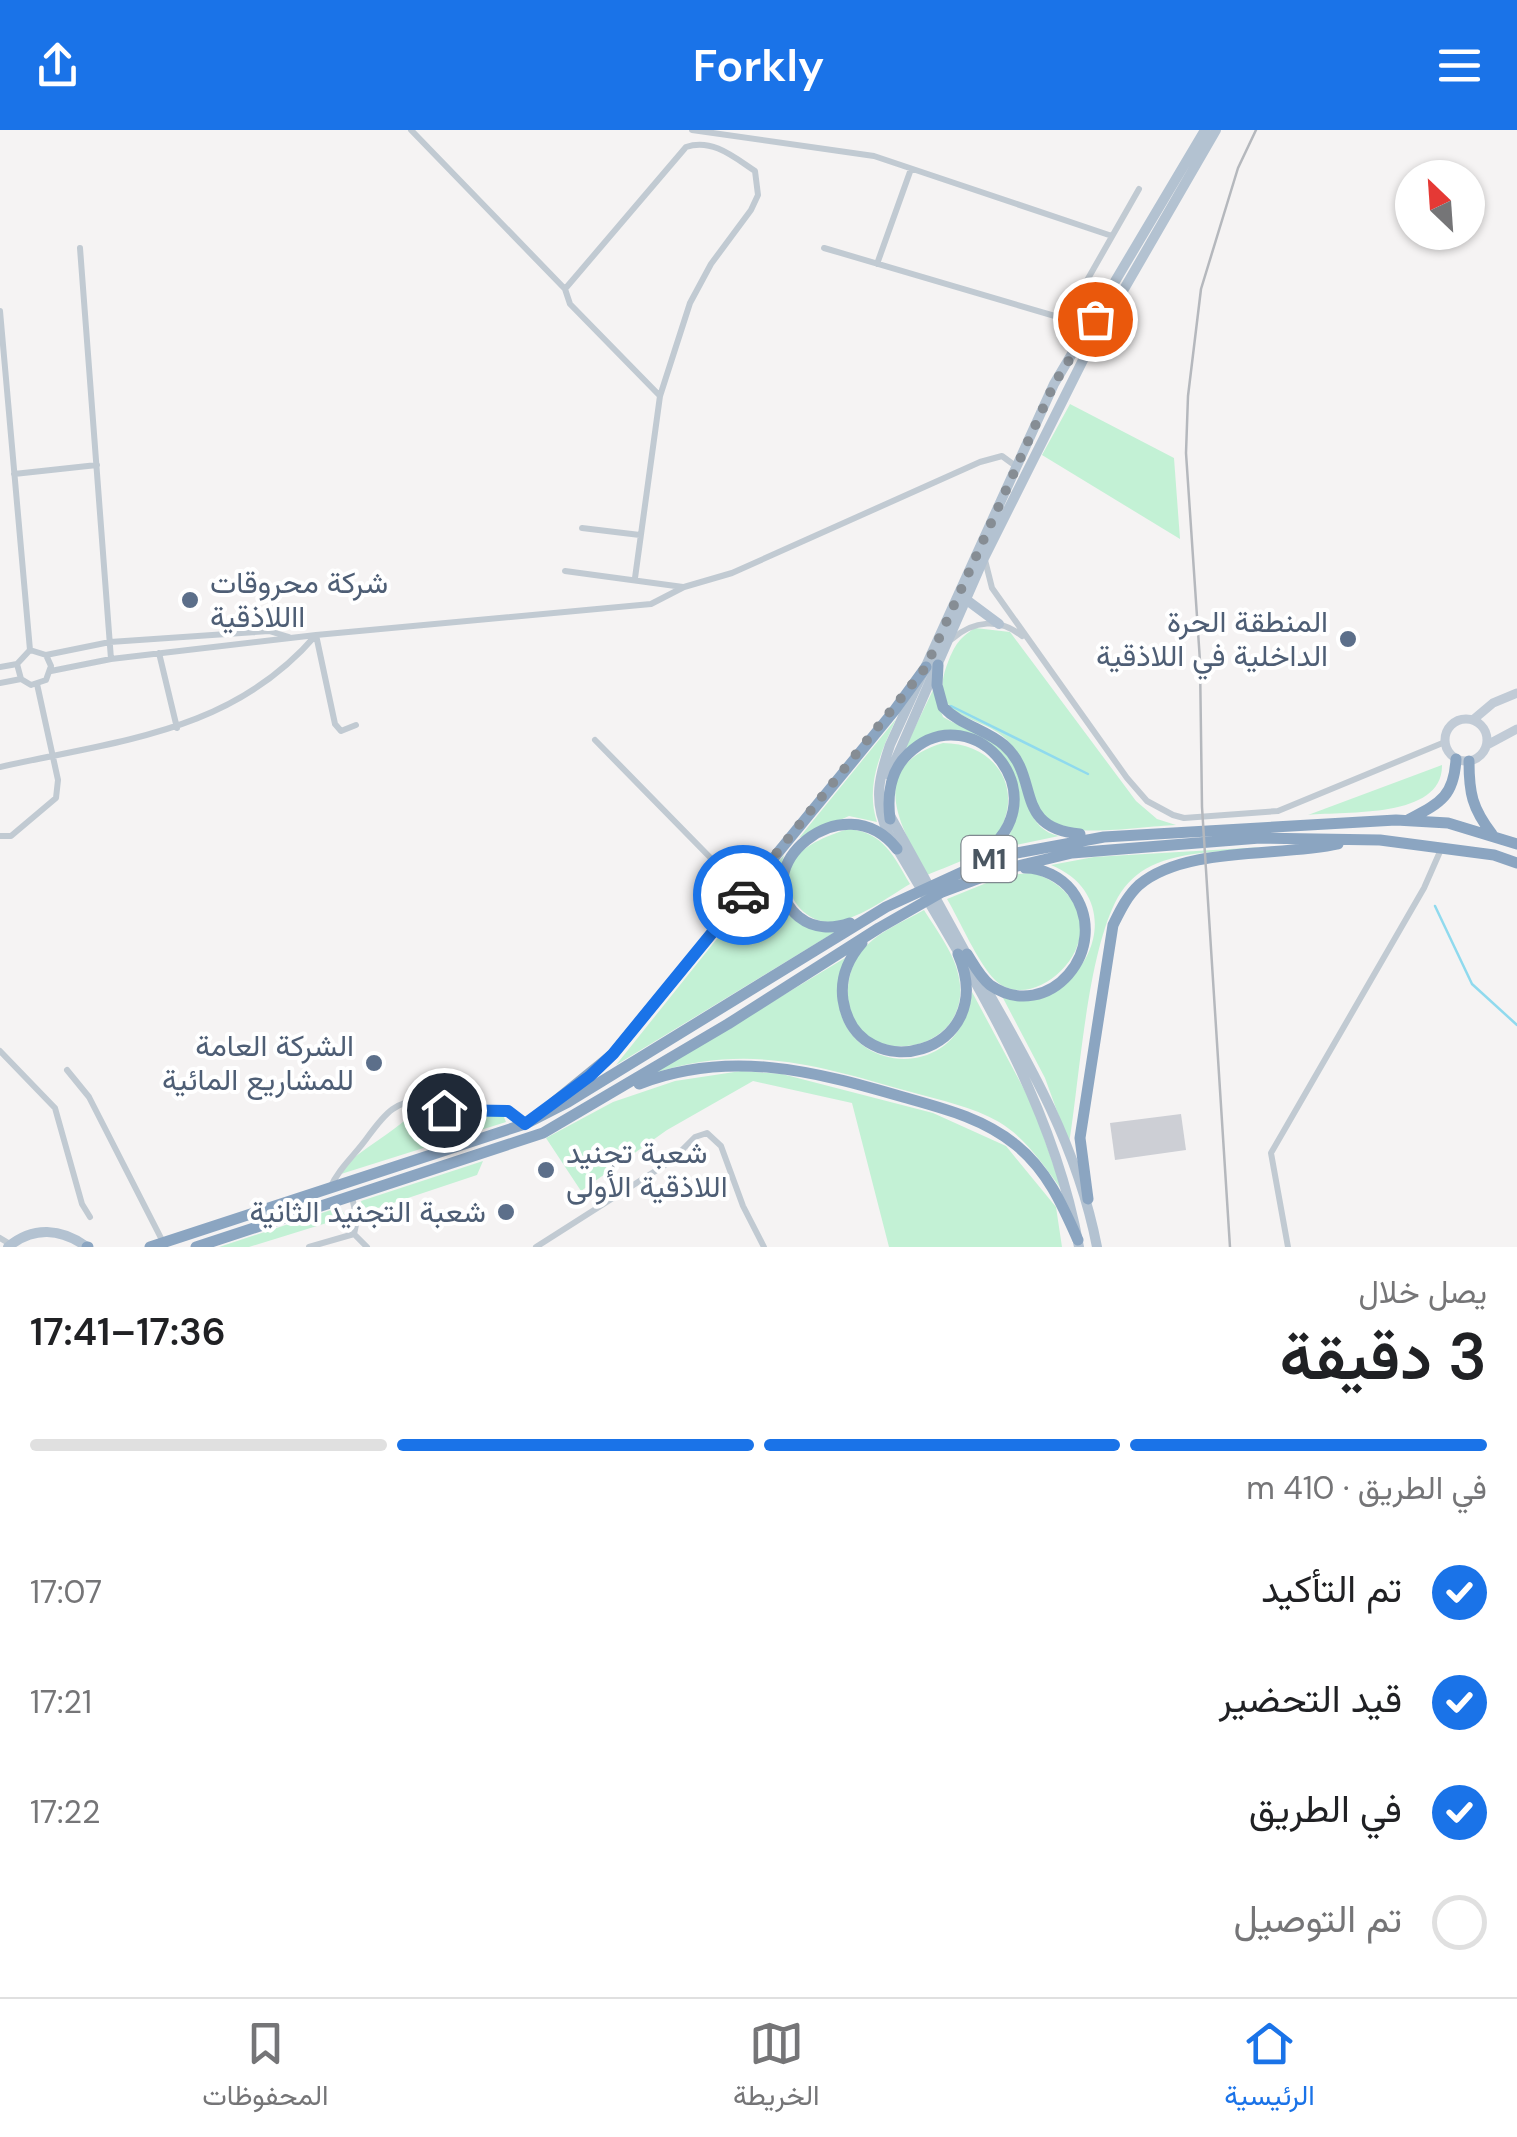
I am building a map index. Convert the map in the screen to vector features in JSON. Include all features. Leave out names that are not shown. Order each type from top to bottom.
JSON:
[{"type":"highway","points":[[932,666],[943,708],[1005,746],[1016,760],[1034,812],[1045,824],[1060,832],[1104,837]]},
{"type":"highway","points":[[525,1124],[613,1054],[932,666]]},
{"type":"highway","points":[[890,819],[888,798],[896,769],[925,742],[963,737],[990,748],[1003,762],[1014,789],[1014,809],[1008,827],[989,850],[934,882]]},
{"type":"highway","points":[[1408,820],[1445,796],[1455,783],[1463,760]]},
{"type":"highway","points":[[1463,760],[1474,811],[1492,834]]},
{"type":"highway","name":"M1","points":[[157,1245],[525,1124],[568,1102],[886,907],[996,856],[1104,837],[1408,820],[1448,824],[1517,844]]},
{"type":"highway","points":[[886,907],[840,926],[818,926],[793,910],[786,897],[783,876],[800,845],[840,824],[869,825],[887,836],[897,849]]},
{"type":"highway","name":"M1","points":[[196,1247],[533,1138],[595,1105],[942,892],[1001,870],[1109,849],[1260,838],[1442,846],[1517,863]]},
{"type":"highway","points":[[1088,1199],[1080,1138],[1113,925],[1130,896],[1155,874],[1178,864],[1358,840]]},
{"type":"highway","points":[[962,954],[988,984],[1018,995],[1058,984],[1070,976],[1082,955],[1085,918],[1068,886],[1034,868],[1001,870]]},
{"type":"highway","points":[[880,928],[854,952],[842,991],[845,1009],[855,1028],[885,1050],[922,1050],[940,1042],[955,1028],[964,1009],[967,989],[962,954]]},
{"type":"highway","points":[[595,1105],[642,1082],[712,1066],[768,1065],[825,1074],[942,1108],[1005,1136],[1048,1180],[1079,1244]]},
{"type":"main road","points":[[1079,1244],[1060,1161],[1037,1102],[962,954],[909,861],[890,819],[886,799],[890,771],[932,666],[1054,384],[1205,130]]},
{"type":"main road","points":[[909,861],[897,849],[879,812],[879,780],[890,745],[948,644],[962,597],[1083,360],[1216,130]]},
{"type":"main road","points":[[962,597],[999,624]]},
{"type":"main road","points":[[962,954],[1045,1090],[1088,1199],[1097,1247]]},
{"type":"main road","points":[[6,1243],[41,1231],[74,1237],[88,1247]]},
{"type":"street","points":[[411,130],[566,289],[570,304],[660,396]]},
{"type":"street","points":[[692,130],[874,156],[1112,236]]},
{"type":"street","points":[[566,289],[686,147],[695,144],[721,149],[755,171],[758,195],[752,210],[711,264],[690,303],[660,396],[636,578]]},
{"type":"street","points":[[877,264],[911,169]]},
{"type":"street","points":[[824,248],[1064,319],[1139,189]]},
{"type":"street","points":[[80,248],[112,659]]},
{"type":"street","points":[[0,311],[30,650],[17,664],[0,667]]},
{"type":"street","points":[[51,671],[112,659],[316,634],[651,604],[980,462],[1002,456],[1017,467]]},
{"type":"street","points":[[14,474],[97,465]]},
{"type":"street","points":[[582,528],[640,536]]},
{"type":"street","points":[[984,558],[992,588],[1146,801],[1158,810],[1184,818],[1278,810],[1445,742],[1451,724],[1462,718],[1474,720],[1487,733],[1487,745]]},
{"type":"street","points":[[564,571],[684,587]]},
{"type":"street","points":[[948,644],[966,629],[999,624],[1031,644]]},
{"type":"street","points":[[30,650],[46,655],[110,642],[268,631],[292,637]]},
{"type":"street","points":[[316,634],[335,724],[341,731],[356,725]]},
{"type":"street","points":[[0,766],[177,728],[240,700],[293,662],[316,634]]},
{"type":"street","points":[[159,653],[177,728]]},
{"type":"street","points":[[0,684],[21,680],[37,684],[46,680],[51,671],[46,655]]},
{"type":"street","points":[[17,664],[21,680]]},
{"type":"street","points":[[0,836],[11,836],[56,798],[58,780],[37,684]]},
{"type":"street","points":[[1474,720],[1493,703],[1517,692]]},
{"type":"street","points":[[1445,742],[1463,760],[1480,756],[1487,745],[1517,729]]},
{"type":"street","points":[[595,740],[745,893]]},
{"type":"street","points":[[1288,1247],[1271,1153],[1424,888],[1442,846]]},
{"type":"street","points":[[0,1052],[56,1108],[82,1204],[90,1217]]},
{"type":"street","points":[[67,1070],[89,1097],[157,1245]]},
{"type":"street","points":[[330,1188],[339,1169],[380,1116],[396,1106],[429,1102],[444,1110],[508,1111],[525,1124]]},
{"type":"street","points":[[536,1247],[672,1161],[695,1137],[707,1132],[721,1146],[742,1206],[764,1247]]},
{"type":"street","points":[[352,1197],[357,1220],[354,1234]]},
{"type":"street","points":[[309,1247],[354,1234]]},
{"type":"street","points":[[354,1234],[367,1247]]},
{"type":"green space","points":[[1070,404],[1174,458],[1180,539],[1042,455]]},
{"type":"green space","points":[[975,628],[1010,632],[1136,801],[1157,819],[1176,825],[1081,830],[1054,825],[1046,819],[1034,801],[1012,746],[1001,735],[962,715],[944,697],[943,683],[955,646]]},
{"type":"green space","points":[[933,690],[943,717],[1006,752],[1037,823],[1059,836],[1002,848],[1015,820],[1018,794],[1012,771],[999,752],[980,740],[957,734],[931,737],[904,750]]},
{"type":"green space","points":[[896,719],[874,782],[877,822],[849,816],[799,838]]},
{"type":"green space","points":[[943,743],[962,745],[992,761],[1007,788],[1008,804],[1004,821],[989,844],[964,860],[927,875],[900,818],[897,782],[904,767],[919,754]]},
{"type":"green space","points":[[1442,765],[1438,782],[1427,795],[1410,803],[1368,812],[1308,815]]},
{"type":"green space","points":[[849,829],[879,841],[910,884],[851,917],[820,921],[795,902],[790,892],[789,870],[805,849]]},
{"type":"green space","points":[[1264,847],[1192,854],[1164,861],[1141,872],[1121,892],[1107,921],[1092,982],[1069,1144],[1045,1078],[1003,998],[1032,998],[1057,988],[1077,971],[1090,950],[1095,926],[1091,903],[1077,881],[1051,865],[1094,857]]},
{"type":"green space","points":[[784,855],[781,883],[789,909],[808,926],[835,932],[616,1065]]},
{"type":"green space","points":[[1032,873],[1053,882],[1070,898],[1079,917],[1080,937],[1061,971],[1045,983],[1028,989],[1010,989],[989,973],[947,899],[1006,875]]},
{"type":"green space","points":[[924,910],[954,960],[959,1005],[949,1025],[932,1039],[911,1046],[889,1045],[869,1037],[855,1021],[848,997],[850,974],[860,953],[873,940]]},
{"type":"green space","points":[[845,958],[838,996],[846,1025],[864,1046],[888,1057],[915,1058],[941,1048],[961,1026],[972,992],[1033,1106],[1062,1190],[1034,1153],[1009,1129],[978,1112],[945,1101],[784,1061],[722,1060],[654,1073]]},
{"type":"green space","points":[[741,1071],[782,1074],[933,1113],[1006,1146],[1056,1207],[1062,1247],[889,1247],[852,1103],[753,1081],[667,1130],[581,1191],[546,1138],[613,1102],[675,1081]]},
{"type":"green space","points":[[412,1114],[503,1115],[506,1122],[341,1174],[350,1161]]},
{"type":"green space","points":[[483,1161],[477,1175],[372,1210],[362,1206],[361,1201]]},
{"type":"green space","points":[[340,1207],[346,1217],[249,1247],[219,1247]]},
{"type":"building","points":[[1181,1114],[1186,1150],[1115,1160],[1110,1123]]},
{"type":"waterway","points":[[951,706],[1088,774]]},
{"type":"waterway","points":[[1435,906],[1472,984],[1517,1025]]},
{"type":"railway","points":[[1230,1247],[1202,807],[1200,661],[1186,453],[1188,396],[1201,289],[1238,168],[1256,130]]},
{"type":"way so far","points":[[743,895],[926,667],[1054,384],[1095,319]]},
{"type":"place","name":"شركة محروقات االلاذقية","points":[[190,600]]},
{"type":"place","name":"المنطقة الحرة الداخلية في اللاذقية","points":[[1348,639]]},
{"type":"place","name":"الشركة العامة للمشاريع المائية","points":[[374,1063]]},
{"type":"place","name":"شعبة تجنيد اللاذقية الأولى","points":[[546,1170]]},
{"type":"place","name":"شعبة التجنيد الثانية","points":[[506,1212]]},
{"type":"route","points":[[444,1110],[508,1111],[525,1124],[613,1054],[743,895]]}]
